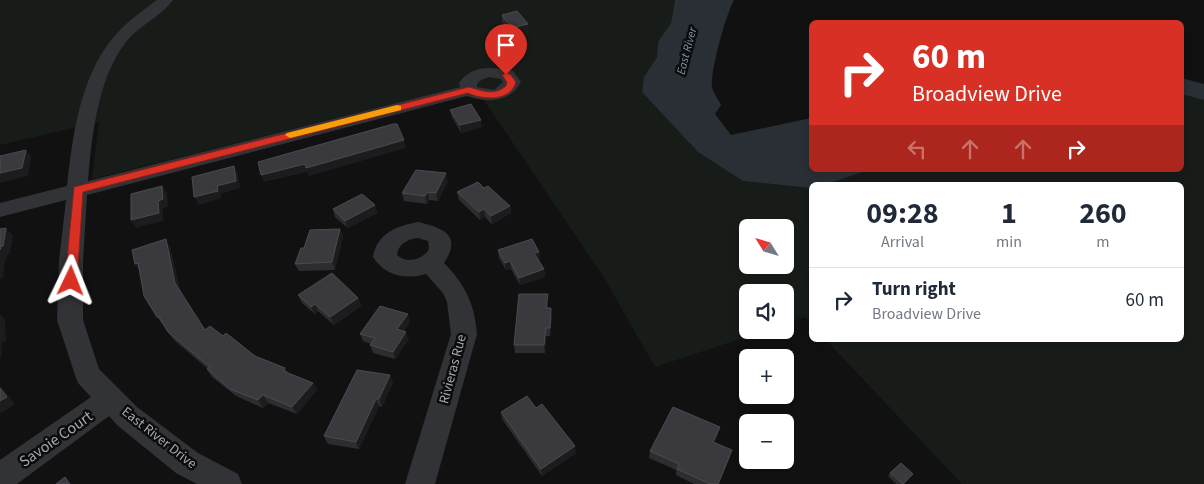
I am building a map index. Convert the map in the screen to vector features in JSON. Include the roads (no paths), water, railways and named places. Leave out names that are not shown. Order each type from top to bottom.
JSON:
[{"type":"street","name":"East River Drive","points":[[166,0],[127,32],[101,69],[92,92],[80,160],[71,261],[70,320],[88,375],[127,416],[187,463],[228,484]]},
{"type":"street","points":[[0,210],[469,90]]},
{"type":"street","name":"Rivieras Rue","points":[[420,484],[464,334],[464,314],[458,297],[430,263]]},
{"type":"street","name":"Savoie Court","points":[[0,478],[111,399]]},
{"type":"water","name":"East River","points":[[675,0],[734,0],[719,43],[713,69],[712,87],[721,105],[715,114],[731,135],[809,118],[809,172],[862,172],[834,182],[809,182],[809,188],[743,181],[698,152],[642,92],[644,77],[657,57],[658,42],[671,23]]},
{"type":"water","points":[[1184,79],[1204,84],[1204,100],[1184,95]]}]
